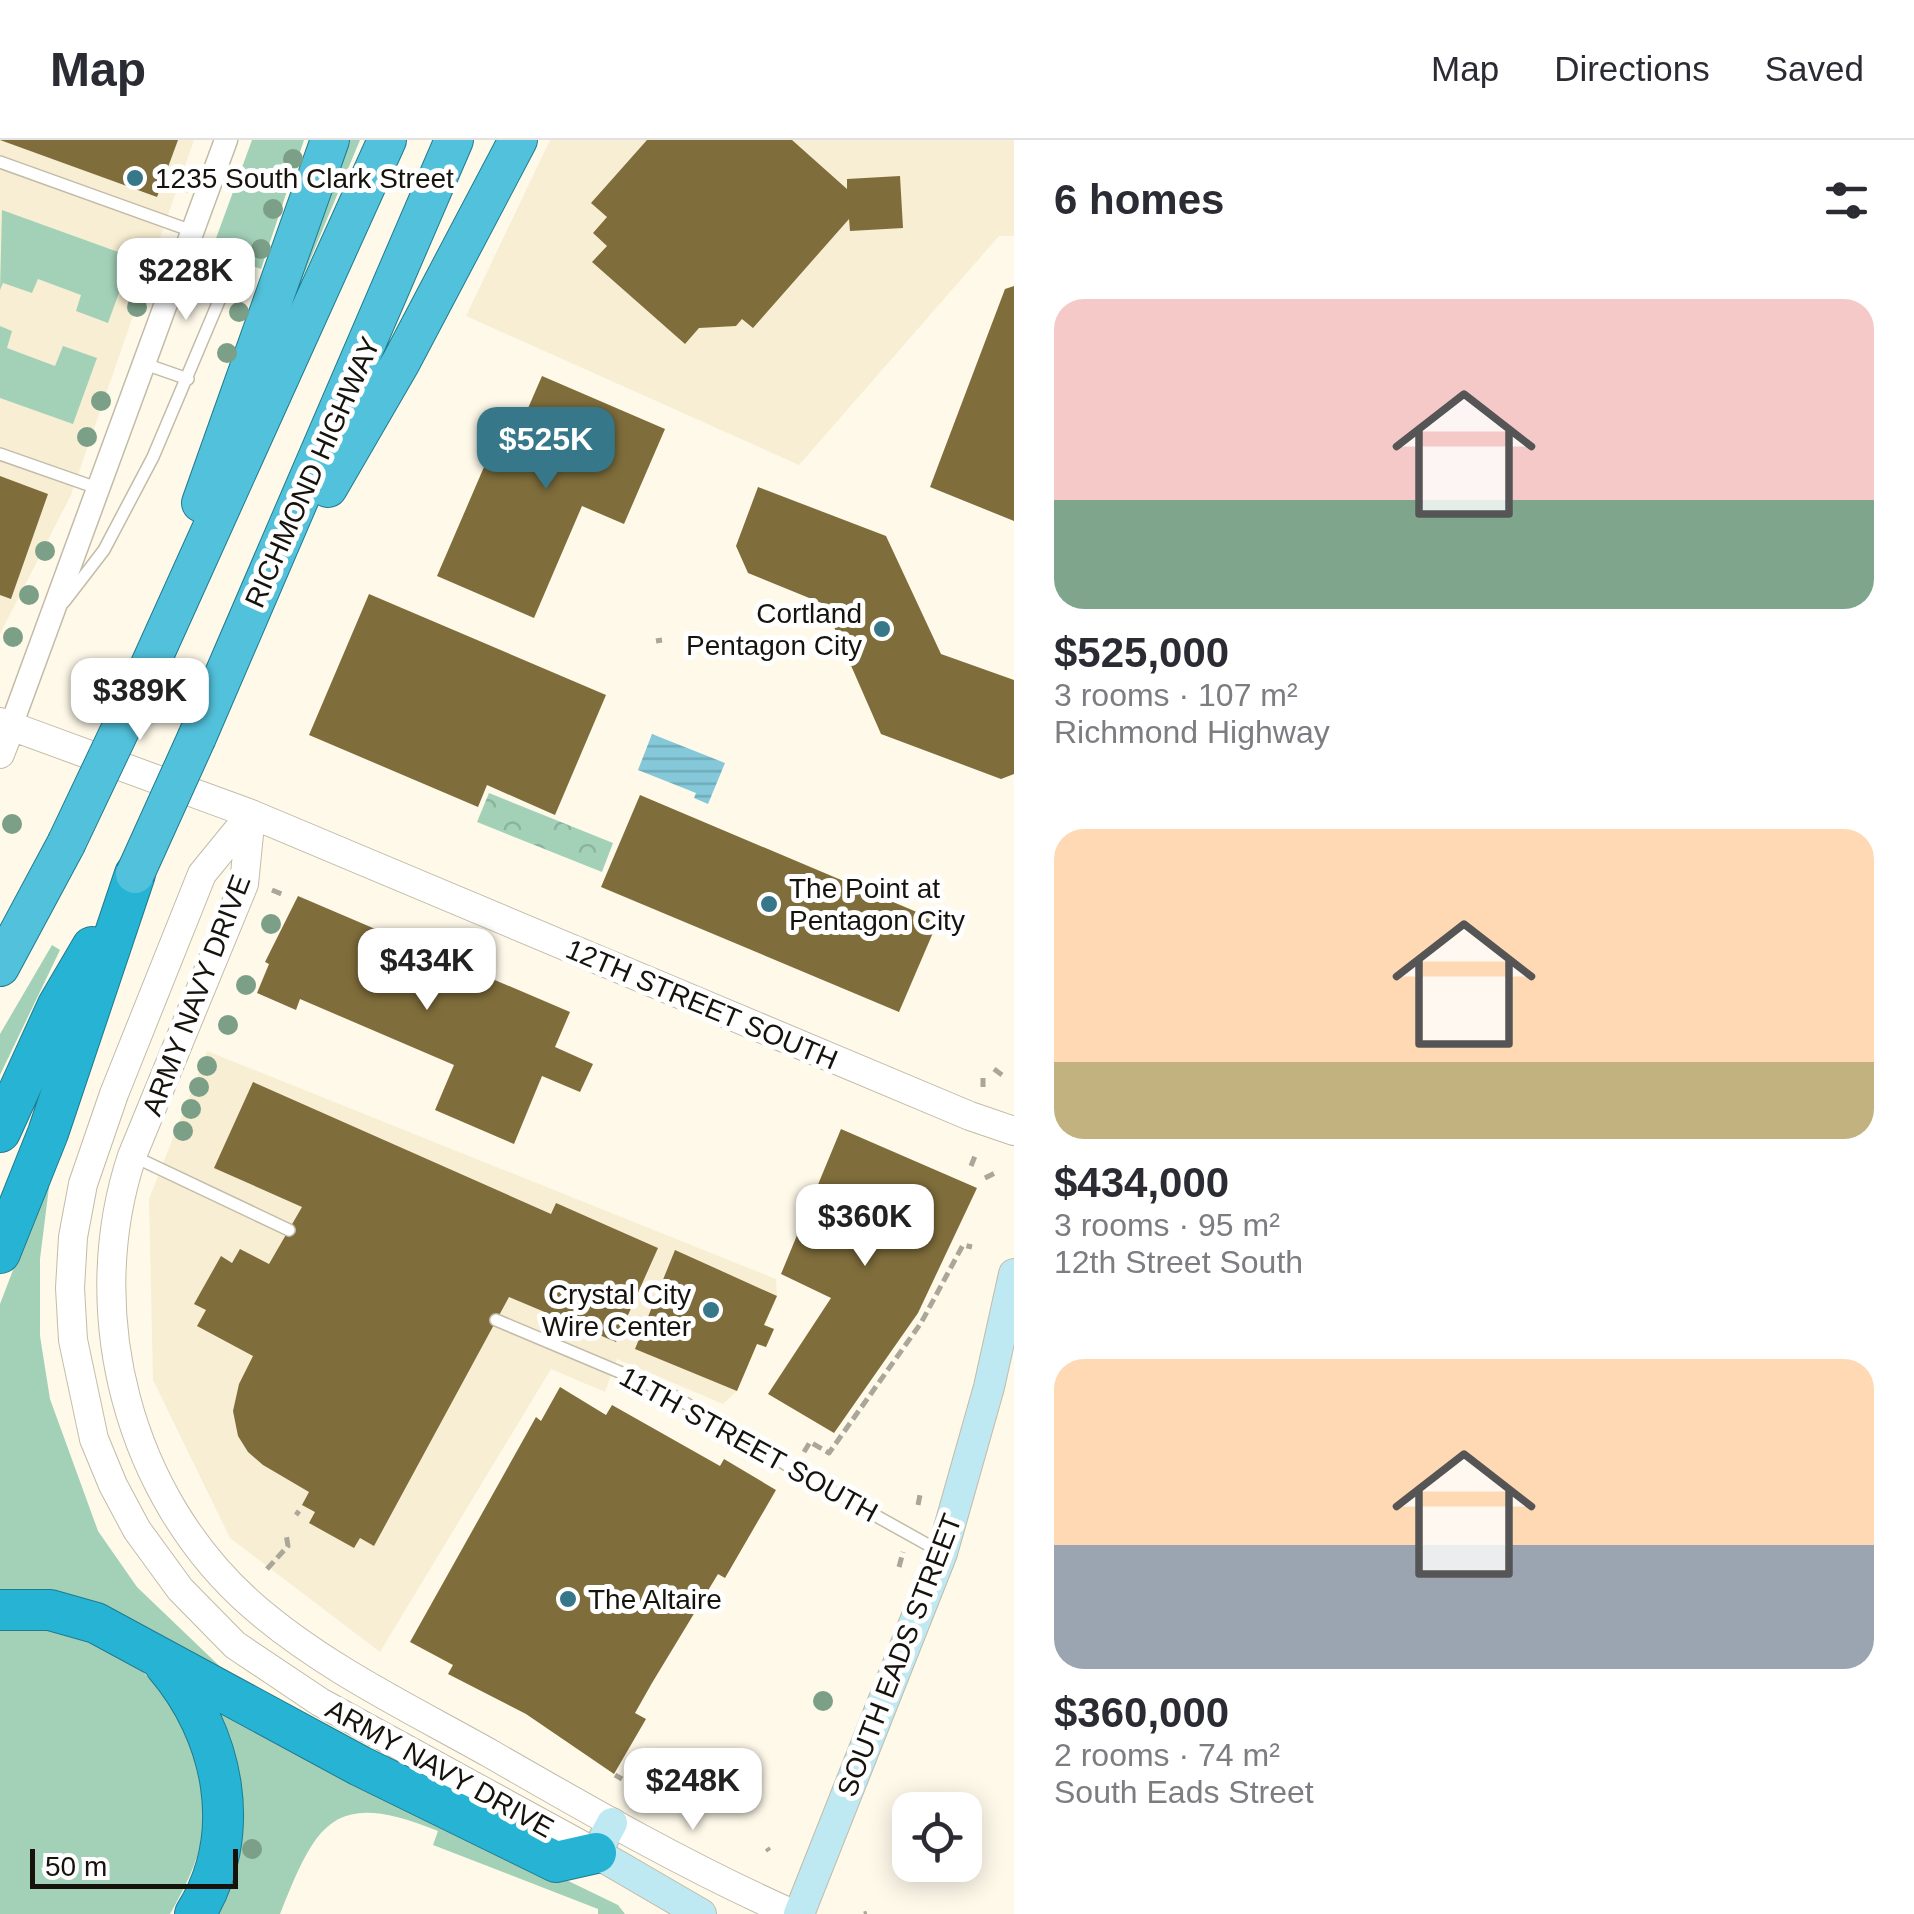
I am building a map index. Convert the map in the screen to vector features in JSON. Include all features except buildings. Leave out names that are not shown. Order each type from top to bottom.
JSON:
[{"type":"highway","points":[[150,668],[200,505],[330,140]]},
{"type":"highway","points":[[0,968],[66,844],[150,668],[387,140]]},
{"type":"highway","name":"RICHMOND HIGHWAY","points":[[0,1253],[48,1132],[135,874],[454,140]]},
{"type":"highway","points":[[244,627],[374,410],[518,140]]},
{"type":"highway","points":[[0,1132],[58,1005],[135,874]]},
{"type":"highway","points":[[0,1610],[50,1610],[116,1632],[360,1766],[556,1862],[604,1838]]},
{"type":"highway","points":[[156,1654],[200,1716],[218,1766],[222,1791],[219,1860],[194,1914]]},
{"type":"main road","name":"SOUTH EADS STREET","points":[[796,1914],[942,1553],[989,1387],[1014,1274]]},
{"type":"main road","name":"ARMY NAVY DRIVE","points":[[604,1838],[685,1910]]},
{"type":"street","points":[[0,754],[5,724],[48,622],[226,140]]},
{"type":"street","name":"12TH STREET SOUTH","points":[[5,724],[251,814],[970,1116],[1014,1130]]},
{"type":"street","name":"ARMY NAVY DRIVE","points":[[251,814],[202,874],[108,1110],[83,1184],[70,1288],[73,1340],[94,1438],[113,1485],[137,1530],[180,1589],[236,1645],[276,1675],[604,1838],[796,1914]]},
{"type":"street","name":"ARMY NAVY DRIVE","points":[[251,814],[244,884],[120,1192],[111,1290],[114,1342],[124,1392],[140,1441],[185,1530],[211,1564],[251,1604],[290,1636],[604,1838]]},
{"type":"street","points":[[164,972],[202,988]]},
{"type":"street","points":[[83,1184],[120,1192]]},
{"type":"street","points":[[180,1589],[211,1564]]},
{"type":"lane","points":[[0,162],[192,231]]},
{"type":"lane","points":[[48,622],[112,535],[154,457],[235,264]]},
{"type":"lane","points":[[142,363],[188,379]]},
{"type":"lane","points":[[0,454],[97,488]]},
{"type":"lane","points":[[132,1156],[289,1230]]},
{"type":"lane","name":"11TH STREET SOUTH","points":[[496,1320],[667,1392],[942,1553]]},
{"type":"path","points":[[272,890],[284,895]]},
{"type":"path","points":[[994,1069],[1002,1075]]},
{"type":"path","points":[[983,1078],[983,1088]]},
{"type":"path","points":[[970,1166],[976,1156]]},
{"type":"path","points":[[985,1178],[995,1173]]},
{"type":"path","points":[[810,1442],[829,1453],[921,1323],[962,1246],[972,1247]]},
{"type":"path","points":[[918,1505],[920,1495]]},
{"type":"path","points":[[267,1568],[288,1546],[286,1534]]},
{"type":"path","points":[[899,1567],[903,1552]]},
{"type":"path","points":[[644,1792],[651,1796]]},
{"type":"shaded area","points":[[0,140],[194,140],[71,495],[0,634]]},
{"type":"shaded area","points":[[550,140],[1014,140],[1014,236],[999,236],[799,465],[466,316]]},
{"type":"shaded area","points":[[207,1051],[776,1279],[777,1296],[765,1325],[774,1329],[766,1347],[757,1344],[737,1391],[723,1404],[617,1359],[605,1392],[551,1369],[380,1652],[230,1538],[153,1380],[149,1199]]},
{"type":"green space","points":[[252,140],[304,140],[261,269],[211,252]]},
{"type":"green space","points":[[338,140],[360,140],[282,327]]},
{"type":"green space","points":[[2,210],[132,257],[108,323],[76,311],[81,295],[38,279],[32,293],[3,283],[0,290]]},
{"type":"green space","points":[[0,326],[12,331],[7,348],[55,366],[63,346],[97,358],[73,424],[0,398]]},
{"type":"green space","points":[[489,793],[613,843],[602,872],[477,822]]},
{"type":"green space","points":[[52,945],[60,950],[0,1075],[0,1034]]},
{"type":"green space","points":[[51,1171],[40,1259],[40,1336],[50,1399],[98,1531],[137,1587],[233,1679],[0,1593],[0,1304]]},
{"type":"green space","points":[[51,1625],[109,1645],[131,1661],[169,1703],[194,1753],[204,1808],[202,1836],[193,1867],[170,1914],[0,1914],[0,1626]]},
{"type":"green space","points":[[217,1711],[618,1905],[625,1914],[598,1914],[598,1909],[433,1845],[438,1831],[375,1813],[352,1814],[334,1822],[319,1836],[280,1914],[212,1914]]},
{"type":"water","points":[[652,734],[725,763],[708,804],[694,798],[696,793],[638,770]]},
{"type":"place","name":"1235 South Clark Street","points":[[135,178]]},
{"type":"place","name":"Cortland Pentagon City","points":[[882,629]]},
{"type":"place","name":"The Point at Pentagon City","points":[[769,904]]},
{"type":"place","name":"Crystal City Wire Center","points":[[711,1310]]},
{"type":"place","name":"The Altaire","points":[[568,1599]]}]
